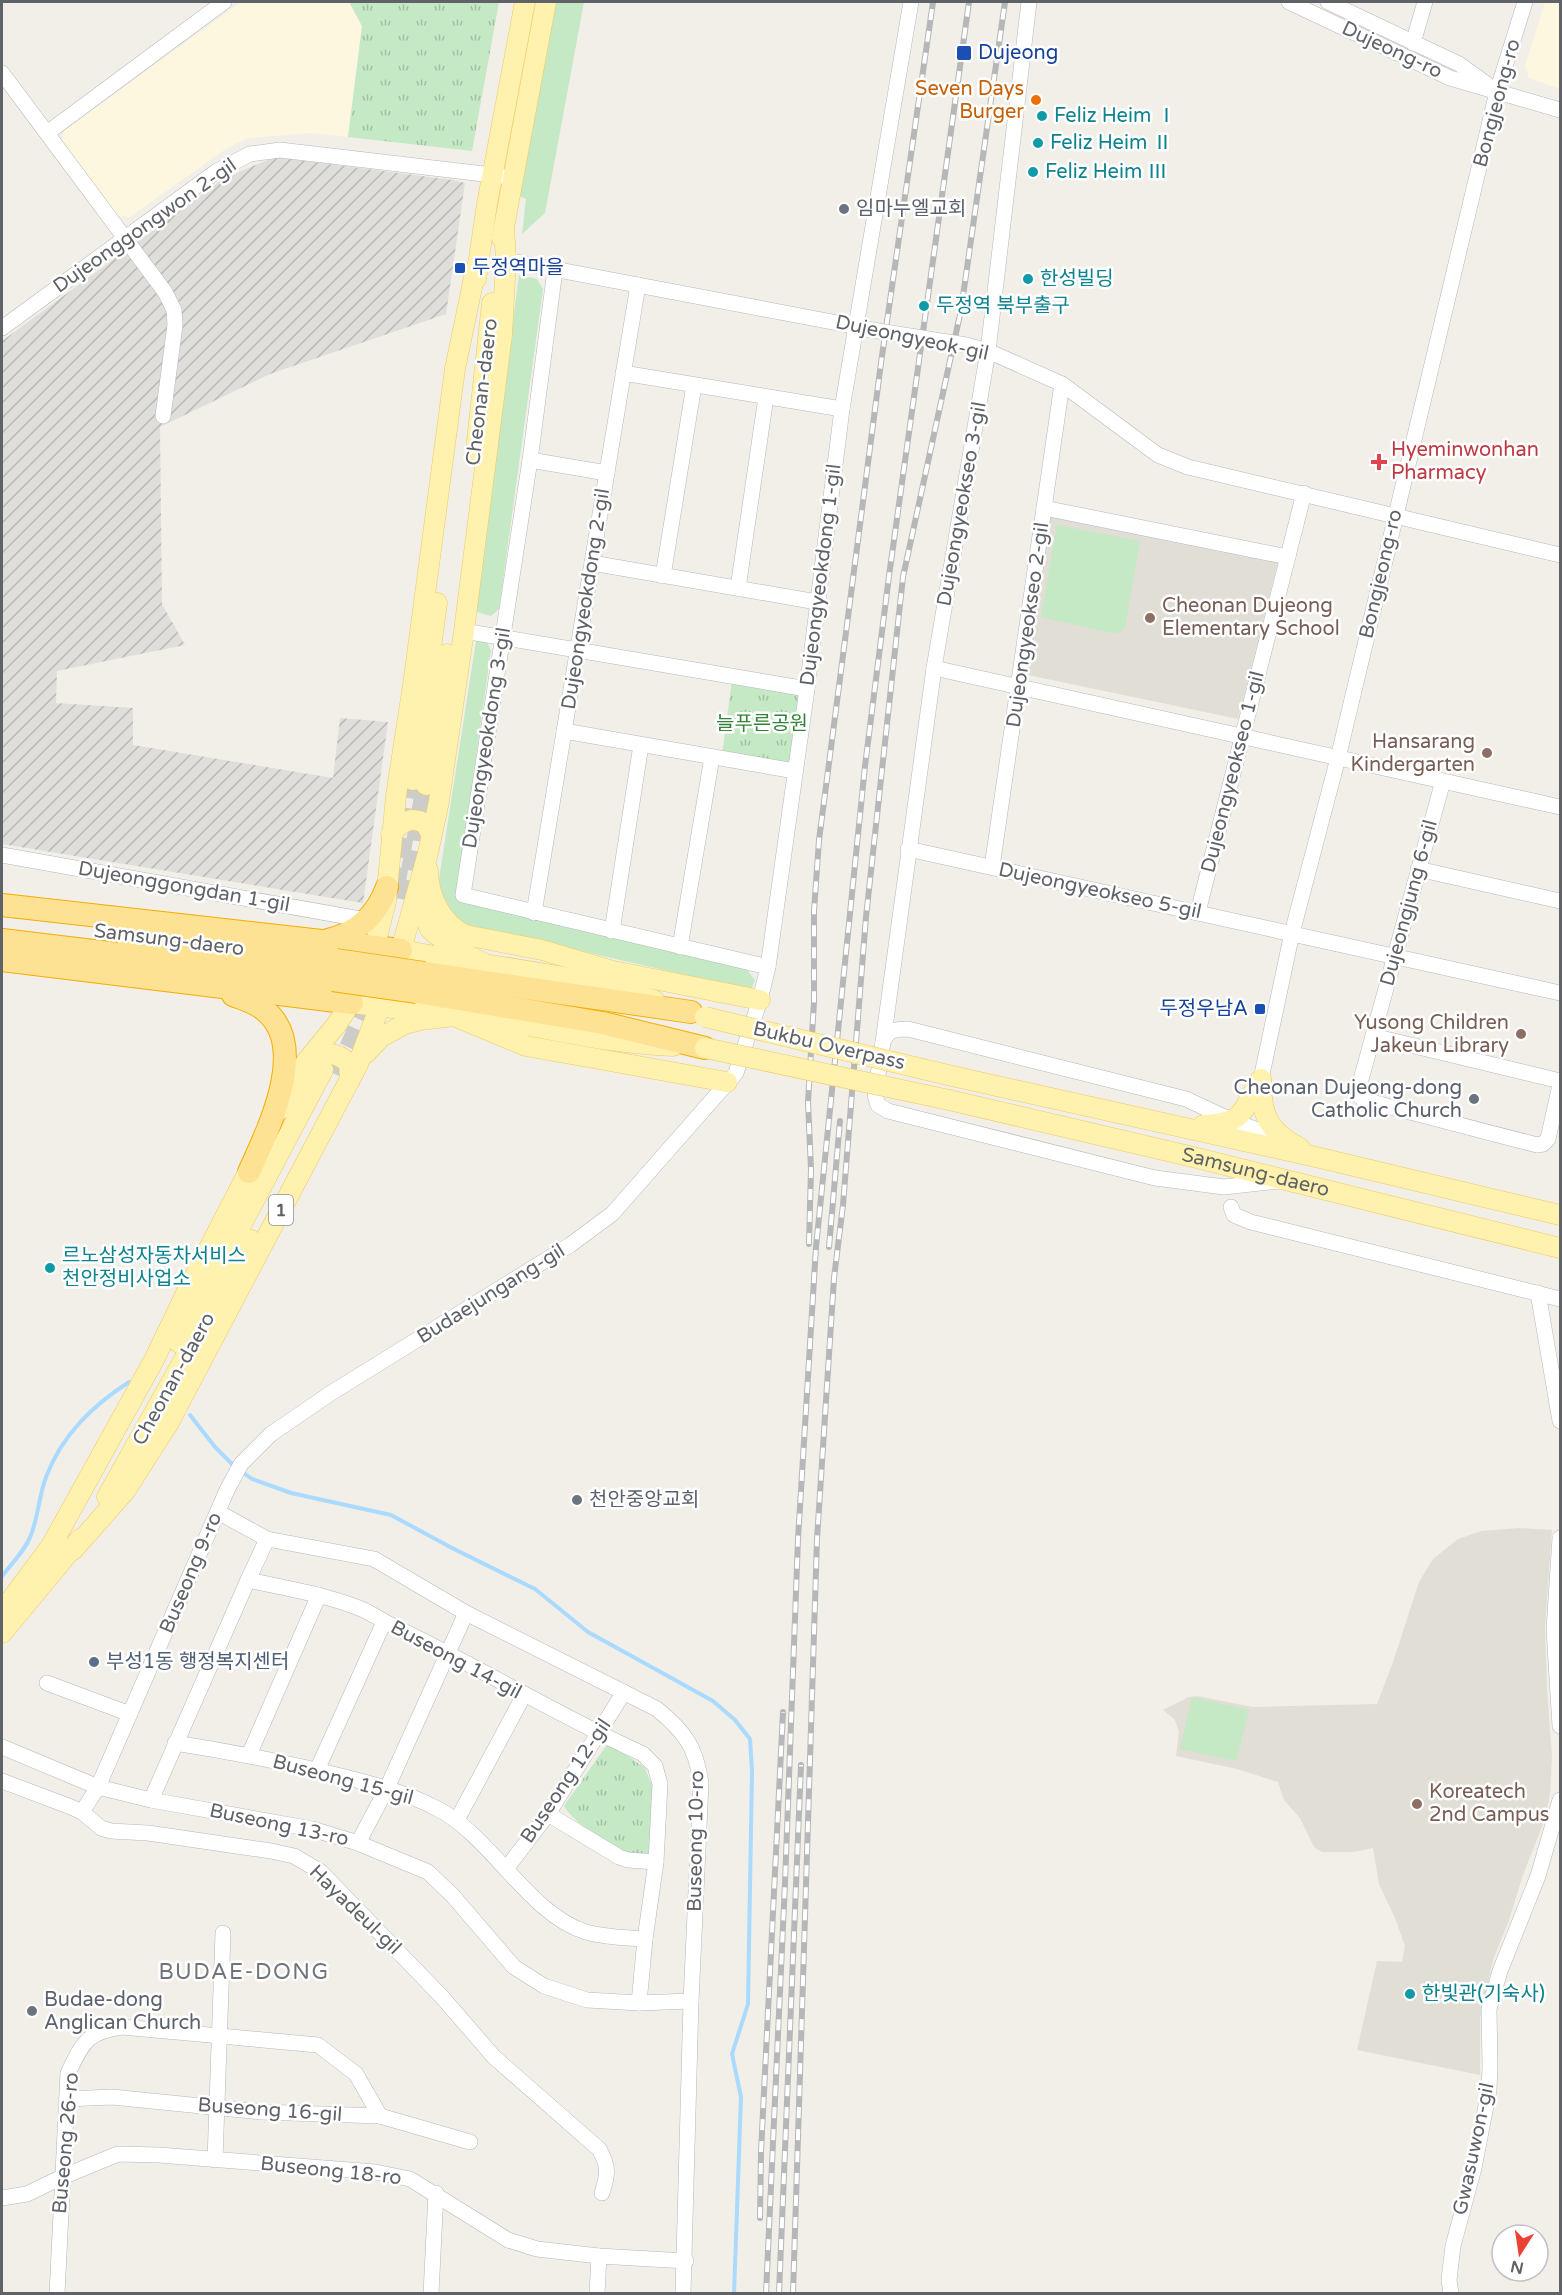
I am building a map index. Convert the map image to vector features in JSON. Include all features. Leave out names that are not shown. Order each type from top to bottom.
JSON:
[{"type":"highway","points":[[321,941],[355,931],[382,902],[387,887]]},
{"type":"highway","points":[[2,905],[401,950]]},
{"type":"highway","name":"Samsung-daero","points":[[2,919],[335,970]]},
{"type":"highway","name":"Samsung-daero","points":[[2,940],[335,970]]},
{"type":"highway","name":"1","points":[[2,960],[213,986],[264,1010],[282,1034],[285,1051],[282,1085],[263,1141],[249,1172]]},
{"type":"highway","points":[[335,970],[421,983],[698,1014]]},
{"type":"highway","points":[[421,983],[705,1048]]},
{"type":"highway","points":[[213,986],[352,1003]]},
{"type":"main road","name":"Cheonan-daero","points":[[525,2],[476,268],[472,339],[420,782],[476,450],[486,350],[504,227],[546,2]]},
{"type":"main road","points":[[381,1006],[417,899],[438,801],[495,405],[506,260],[504,227]]},
{"type":"main road","points":[[335,1070],[352,1003],[376,948],[387,887],[396,795],[455,369],[476,268]]},
{"type":"main road","points":[[396,795],[402,805],[417,810],[432,808],[438,801]]},
{"type":"main road","points":[[391,834],[403,821],[412,820],[428,825],[430,844],[428,877],[431,894],[446,920],[465,935],[542,950],[613,971],[760,1000]]},
{"type":"main road","points":[[417,899],[434,933],[456,949],[485,964]]},
{"type":"main road","name":"Bukbu Overpass","points":[[401,950],[589,981],[698,1014],[952,1076]]},
{"type":"main road","points":[[352,1003],[454,1016],[526,1046],[731,1077]]},
{"type":"main road","name":"1","points":[[2,1633],[125,1491],[168,1424],[335,1070],[381,1006]]},
{"type":"main road","points":[[249,1172],[335,1070],[390,1031],[420,1020],[454,1016]]},
{"type":"main road","name":"Bukbu Overpass","points":[[454,1016],[518,1023],[641,1045],[705,1048],[949,1100]]},
{"type":"main road","name":"Cheonan-daero","points":[[2,1612],[107,1472],[335,1070]]},
{"type":"main road","name":"Samsung-daero","points":[[952,1076],[1316,1157],[1560,1215]]},
{"type":"main road","points":[[1180,1126],[1222,1124],[1233,1121],[1250,1102],[1261,1079]]},
{"type":"main road","points":[[1261,1079],[1264,1110],[1270,1126],[1282,1139],[1316,1157]]},
{"type":"main road","name":"Samsung-daero","points":[[949,1100],[1189,1156],[1560,1248]]},
{"type":"main road","name":"1","points":[[50,1548],[154,1360],[249,1172]]},
{"type":"street","points":[[46,133],[224,2]]},
{"type":"street","name":"Dujeongyeokdong 1-gil","points":[[731,1077],[760,1000],[768,967],[807,689],[842,409],[861,328],[911,2]]},
{"type":"street","name":"Dujeongyeokseo 3-gil","points":[[1029,2],[988,351],[934,668],[875,1095],[879,1105],[888,1111],[1155,1178],[1224,1186],[1283,1180]]},
{"type":"street","name":"Dujeong-ro","points":[[1289,2],[1450,78],[1560,110]]},
{"type":"street","name":"Dujeong-ro","points":[[1328,2],[1459,64],[1497,92]]},
{"type":"street","points":[[1413,43],[1425,2]]},
{"type":"street","name":"Bongjeong-ro","points":[[1261,1079],[1292,933],[1338,758],[1497,92],[1525,2]]},
{"type":"street","points":[[2,73],[165,292],[174,310],[175,325],[163,416]]},
{"type":"street","name":"Dujeonggongwon 2-gil","points":[[2,328],[217,171],[250,154],[280,150],[513,178]]},
{"type":"street","name":"Dujeongyeok-gil","points":[[506,260],[861,328],[966,345],[988,351],[1062,384],[1158,455],[1188,467],[1560,555]]},
{"type":"street","name":"Dujeongyeokdong 3-gil","points":[[555,270],[530,460],[463,895],[768,967]]},
{"type":"street","name":"Dujeongyeokdong 2-gil","points":[[534,913],[638,285]]},
{"type":"street","points":[[623,373],[842,409]]},
{"type":"street","name":"Dujeongyeokseo 2-gil","points":[[992,867],[1062,384]]},
{"type":"street","points":[[663,576],[694,385]]},
{"type":"street","points":[[738,588],[766,397]]},
{"type":"street","points":[[530,460],[607,473]]},
{"type":"street","name":"Dujeongyeokseo 1-gil","points":[[1198,912],[1304,493]]},
{"type":"street","points":[[1044,508],[1288,557]]},
{"type":"street","points":[[592,563],[817,602]]},
{"type":"street","points":[[464,631],[807,689]]},
{"type":"street","points":[[934,668],[1560,807]]},
{"type":"street","points":[[564,731],[795,771]]},
{"type":"street","points":[[612,931],[641,744]]},
{"type":"street","points":[[680,947],[712,757]]},
{"type":"street","name":"Dujeongjung 6-gil","points":[[1443,781],[1357,1094],[1364,1100],[1537,1145],[1543,1144],[1548,1139],[1560,1083]]},
{"type":"street","name":"Dujeongyeokseo 5-gil","points":[[908,849],[1560,993]]},
{"type":"street","name":"Dujeonggongdan 1-gil","points":[[2,855],[366,920]]},
{"type":"street","points":[[1418,869],[1560,902]]},
{"type":"street","points":[[887,1006],[894,1023],[908,1029],[1186,1100],[1282,1139]]},
{"type":"street","points":[[883,1042],[886,1034],[895,1029],[908,1029]]},
{"type":"street","points":[[1372,1036],[1560,1083]]},
{"type":"street","name":"Budaejungang-gil","points":[[227,1490],[241,1464],[271,1434],[322,1399],[570,1245],[612,1214],[731,1077]]},
{"type":"street","points":[[1231,1207],[1234,1215],[1251,1222],[1560,1299]]},
{"type":"street","points":[[1538,1293],[1560,1421]]},
{"type":"street","name":"Buseong 9-ro","points":[[82,1812],[98,1787],[227,1490]]},
{"type":"street","name":"Buseong 10-ro","points":[[218,1512],[267,1539],[374,1559],[466,1613],[657,1709],[689,1741],[698,1760],[701,1783],[691,2001],[684,2294]]},
{"type":"street","points":[[1560,1538],[1554,1629],[1560,1726]]},
{"type":"street","points":[[151,1800],[267,1539]]},
{"type":"street","name":"Buseong 14-gil","points":[[248,1580],[319,1595],[360,1608],[450,1653],[599,1734],[643,1754],[655,1766],[660,1784],[657,1862],[645,1939],[639,2002]]},
{"type":"street","points":[[249,1755],[319,1595]]},
{"type":"street","points":[[358,1843],[387,1788],[450,1653],[466,1613]]},
{"type":"street","points":[[317,1770],[384,1622]]},
{"type":"street","points":[[47,1683],[130,1714]]},
{"type":"street","name":"Buseong 12-gil","points":[[507,1869],[548,1814],[624,1692]]},
{"type":"street","points":[[457,1820],[524,1695]]},
{"type":"street","name":"Buseong 15-gil","points":[[175,1743],[249,1755],[317,1770],[387,1788],[435,1807],[457,1820],[538,1902],[562,1920],[584,1932],[645,1939]]},
{"type":"street","name":"Buseong 13-ro","points":[[2,1747],[98,1787],[151,1800],[312,1829],[358,1843],[428,1872],[453,1896],[514,1967],[544,1986],[587,2000],[691,2001]]},
{"type":"street","name":"Hayadeul-gil","points":[[2,1781],[82,1812],[101,1828],[111,1831],[148,1833],[271,1851],[294,1856],[308,1863],[321,1872],[442,1997],[494,2057],[599,2149],[607,2162],[602,2193]]},
{"type":"street","name":"Gwasuwon-gil","points":[[1451,2294],[1449,2280],[1453,2246],[1474,2168],[1489,2090],[1489,2009],[1500,1971],[1538,1876],[1560,1800]]},
{"type":"street","points":[[548,1814],[619,1857],[628,1860],[657,1862]]},
{"type":"street","points":[[215,2160],[223,1933]]},
{"type":"street","name":"Buseong 26-ro","points":[[57,2294],[68,2073],[84,2042],[101,2030],[122,2027],[318,2045],[356,2074],[380,2116]]},
{"type":"street","name":"Buseong 16-gil","points":[[67,2099],[112,2097],[261,2112],[380,2116],[470,2142]]},
{"type":"street","name":"Buseong 18-ro","points":[[2,2198],[27,2194],[118,2154],[159,2155],[375,2172],[410,2179],[436,2193],[508,2240],[537,2249],[599,2256],[686,2261]]},
{"type":"street","points":[[431,2294],[436,2193]]},
{"type":"street","points":[[597,2294],[599,2256]]},
{"type":"shaded area","points":[[241,2],[349,2],[362,26],[348,137],[311,133],[248,138],[227,148],[130,217],[117,216],[62,141],[64,131]]},
{"type":"shaded area","points":[[1545,2],[1560,2],[1560,89],[1529,78],[1525,66]]},
{"type":"shaded area","points":[[274,157],[465,183],[446,314],[270,374],[160,427],[162,604],[185,645],[57,671],[56,703],[133,708],[133,745],[333,778],[340,718],[388,722],[363,903],[2,844],[2,341],[223,179]]},
{"type":"shaded area","name":"Cheonan Dujeong Elementary School","points":[[1050,516],[1278,562],[1238,719],[1028,675]]},
{"type":"shaded area","name":"Koreatech 2nd Campus","points":[[1519,1528],[1552,1530],[1545,1627],[1552,1757],[1550,1794],[1545,1819],[1493,1960],[1480,2018],[1480,2075],[1357,2050],[1377,1961],[1402,1962],[1405,1946],[1379,1884],[1373,1848],[1353,1852],[1322,1852],[1314,1847],[1300,1818],[1284,1800],[1278,1782],[1237,1769],[1176,1756],[1179,1732],[1175,1720],[1163,1710],[1189,1697],[1197,1696],[1253,1707],[1377,1704],[1419,1582],[1433,1559],[1458,1539],[1481,1531]]},
{"type":"green space","points":[[349,2],[499,2],[472,151],[348,137],[362,26]]},
{"type":"green space","points":[[554,2],[584,2],[545,213],[522,234],[526,199],[518,195]]},
{"type":"green space","points":[[519,275],[537,279],[543,289],[499,609],[491,616],[477,612],[476,607]]},
{"type":"green space","points":[[1057,525],[1140,541],[1125,628],[1116,634],[1041,617]]},
{"type":"green space","points":[[476,641],[487,642],[491,651],[456,899],[460,902],[745,967],[755,980],[751,990],[459,923],[455,918],[443,898],[439,879]]},
{"type":"green space","name":"늘푸른공원","points":[[732,681],[802,692],[791,767],[722,755]]},
{"type":"green space","points":[[1192,1697],[1249,1710],[1236,1761],[1180,1749]]},
{"type":"green space","points":[[606,1746],[614,1746],[645,1768],[655,1793],[651,1851],[646,1854],[631,1856],[612,1848],[583,1827],[564,1806]]},
{"type":"waterway","points":[[2,1576],[28,1541],[46,1477],[61,1448],[91,1412],[129,1382]]},
{"type":"waterway","points":[[190,1415],[215,1447],[235,1467]]},
{"type":"waterway","points":[[241,1471],[252,1479],[291,1493],[391,1515],[535,1589],[588,1632],[713,1701],[735,1720],[750,1739],[752,1771],[748,2004],[732,2054],[741,2097],[734,2294]]},
{"type":"tunnel","points":[[395,887],[413,780]]},
{"type":"tunnel","points":[[406,900],[426,785]]},
{"type":"tunnel","points":[[337,1075],[375,990]]},
{"type":"railway","points":[[809,1244],[811,1169],[808,1102],[814,1002],[814,911],[819,840],[881,363],[933,2]]},
{"type":"railway","points":[[766,2294],[798,1539],[816,1247],[865,766],[889,576],[969,2]]},
{"type":"railway","points":[[793,2294],[817,1539],[834,1278],[843,1205],[866,917],[903,577],[961,310],[1005,2]]},
{"type":"railway","points":[[829,1247],[840,1121]]},
{"type":"railway","points":[[760,2218],[761,2152],[783,1712]]},
{"type":"railway","points":[[779,2294],[801,1765]]},
{"type":"place","name":"Dujeong","points":[[964,53]]},
{"type":"place","name":"Seven Days Burger","points":[[1036,100]]},
{"type":"place","name":"Feliz Heim Ⅰ","points":[[1042,116]]},
{"type":"place","name":"Feliz Heim Ⅱ","points":[[1038,143]]},
{"type":"place","name":"Feliz Heim Ⅲ","points":[[1033,172]]},
{"type":"place","name":"임마누엘교회","points":[[844,209]]},
{"type":"place","name":"두정역마을","points":[[460,268]]},
{"type":"place","name":"한성빌딩","points":[[1028,279]]},
{"type":"place","name":"두정역 북부출구","points":[[924,306]]},
{"type":"place","name":"Hyeminwonhan Pharmacy","points":[[1379,462]]},
{"type":"place","name":"Cheonan Dujeong Elementary School","points":[[1150,618]]},
{"type":"place","name":"Hansarang Kindergarten","points":[[1487,753]]},
{"type":"place","name":"두정우남A","points":[[1260,1009]]},
{"type":"place","name":"Yusong Children Jakeun Library","points":[[1521,1034]]},
{"type":"place","name":"Cheonan Dujeong-dong Catholic Church","points":[[1474,1099]]},
{"type":"place","name":"르노삼성자동차서비스 천안정비사업소","points":[[50,1268]]},
{"type":"place","name":"천안중앙교회","points":[[577,1500]]},
{"type":"place","name":"부성1동 행정복지센터","points":[[94,1662]]},
{"type":"place","name":"Koreatech 2nd Campus","points":[[1417,1804]]},
{"type":"place","name":"한빛관(기숙사)","points":[[1410,1994]]},
{"type":"place","name":"Budae-dong Anglican Church","points":[[32,2011]]},
{"type":"district","name":"BUDAE-DONG","points":[[244,1972]]}]
